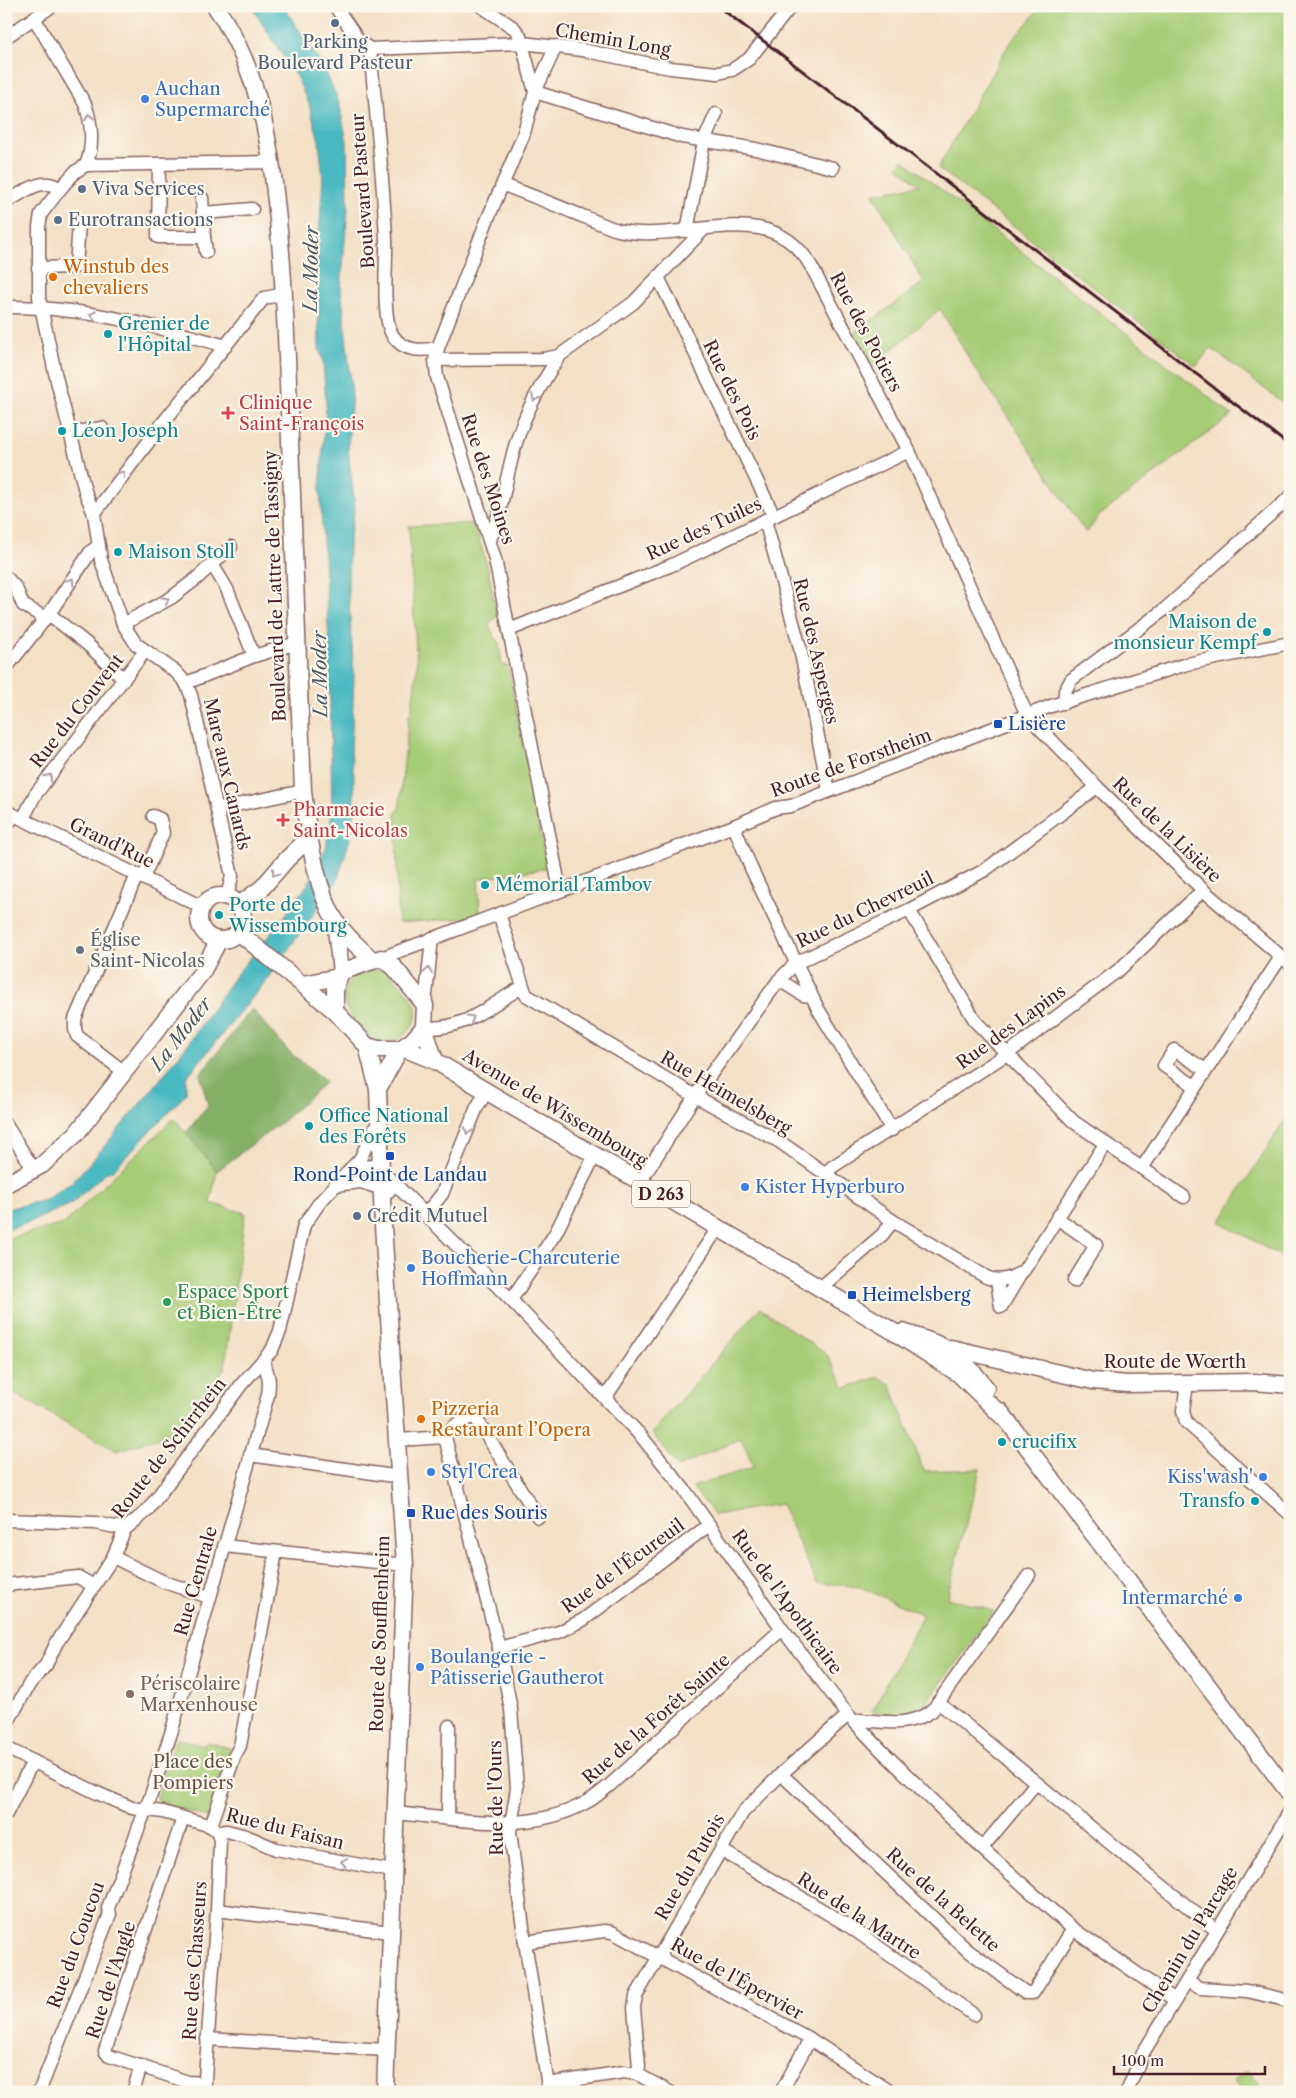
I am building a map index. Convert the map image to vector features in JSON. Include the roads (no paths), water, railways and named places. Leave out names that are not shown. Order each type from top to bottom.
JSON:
[{"type":"main road","name":"Boulevard de Lattre de Tassigny","points":[[215,6],[229,28],[251,77],[266,125],[272,162],[285,294],[303,792],[310,847],[334,918]]},
{"type":"main road","points":[[233,901],[243,919],[238,932],[219,940],[205,934],[201,928],[199,914],[202,907],[213,897],[233,901],[262,888],[287,859],[310,847]]},
{"type":"main road","points":[[238,932],[335,1010],[367,1046],[378,1049],[402,1049],[424,1027],[425,1005],[393,966],[376,959],[349,939],[334,918]]},
{"type":"main road","points":[[334,918],[340,974],[335,988],[335,1010]]},
{"type":"main road","points":[[6,1184],[34,1170],[76,1134],[202,972],[219,940]]},
{"type":"main road","points":[[298,980],[340,974],[376,959]]},
{"type":"main road","name":"Avenue de Wissembourg","points":[[424,1027],[436,1061]]},
{"type":"main road","name":"Route de Soufflenheim","points":[[367,1046],[378,1089],[378,1122],[405,1565],[394,1813],[385,2092]]},
{"type":"main road","name":"Avenue de Wissembourg","points":[[402,1049],[436,1061],[886,1326],[920,1349],[968,1371],[1290,1794]]},
{"type":"main road","name":"Route de Soufflenheim","points":[[378,1089],[402,1049]]},
{"type":"main road","name":"Avenue de Wissembourg","points":[[886,1326],[944,1346],[987,1389],[1005,1419]]},
{"type":"main road","name":"Route de Wœrth","points":[[944,1346],[1093,1381],[1127,1384],[1254,1382],[1290,1385]]},
{"type":"main road","points":[[968,1371],[994,1358]]},
{"type":"main road","points":[[987,1389],[983,1380],[984,1372],[994,1358]]},
{"type":"street","points":[[6,37],[52,6]]},
{"type":"street","points":[[334,6],[359,41],[370,49]]},
{"type":"street","points":[[481,6],[514,28],[522,43],[535,92]]},
{"type":"street","name":"Chemin Long","points":[[370,49],[522,43],[556,46],[702,73],[726,72],[742,66],[750,59],[791,6]]},
{"type":"street","points":[[34,18],[85,104],[89,116],[90,137],[86,165],[272,162]]},
{"type":"street","points":[[437,354],[486,223],[504,185],[523,136],[535,92],[556,46]]},
{"type":"street","name":"Boulevard Pasteur","points":[[370,49],[386,239],[387,322],[394,338],[406,346],[437,354],[543,359],[559,356]]},
{"type":"street","points":[[535,92],[682,137],[756,149],[833,168]]},
{"type":"street","points":[[687,231],[704,141],[716,114]]},
{"type":"street","points":[[159,164],[158,237],[204,237]]},
{"type":"street","name":"Mare aux Canards","points":[[86,165],[76,172],[60,189],[45,207],[40,218],[38,291],[41,308],[70,433],[85,491],[94,514],[98,546],[123,624],[128,634],[145,652],[176,672],[186,683],[192,695],[232,876],[233,901]]},
{"type":"street","points":[[6,202],[41,184],[51,182],[60,189]]},
{"type":"street","name":"Rue des Potiers","points":[[504,185],[616,229],[641,234],[736,226],[764,228],[786,238],[799,249],[811,266],[909,451],[1027,715]]},
{"type":"street","points":[[202,198],[206,252]]},
{"type":"street","points":[[202,213],[252,209]]},
{"type":"street","points":[[38,268],[76,267],[80,222]]},
{"type":"street","points":[[490,540],[501,508],[516,441],[538,392],[559,356],[626,310],[659,279],[704,229]]},
{"type":"street","name":"Rue des Pois","points":[[659,279],[769,518]]},
{"type":"street","points":[[94,514],[114,485],[264,298],[285,294]]},
{"type":"street","points":[[6,307],[41,308],[131,322],[226,346]]},
{"type":"street","name":"Rue des Moines","points":[[437,354],[437,377],[490,540],[560,890]]},
{"type":"street","points":[[70,433],[102,428]]},
{"type":"street","name":"Rue des Tuiles","points":[[509,630],[672,565],[909,451]]},
{"type":"street","points":[[1064,702],[1065,691],[1071,680],[1165,609],[1290,497]]},
{"type":"street","name":"Rue des Asperges","points":[[769,518],[800,648],[829,791]]},
{"type":"street","points":[[6,668],[47,616],[91,551],[98,546]]},
{"type":"street","points":[[123,624],[171,598],[231,547]]},
{"type":"street","points":[[212,564],[227,589],[254,656]]},
{"type":"street","points":[[6,576],[16,588],[23,605],[47,616],[87,644],[124,679]]},
{"type":"street","points":[[186,683],[254,656],[297,643]]},
{"type":"street","name":"Route de Forstheim","points":[[376,959],[734,826],[776,808],[791,806],[1064,702],[1187,664],[1290,643]]},
{"type":"street","name":"Rue du Couvent","points":[[6,826],[14,815],[35,795],[145,652]]},
{"type":"street","name":"Rue de la Lisière","points":[[1027,715],[1096,787],[1203,890],[1285,961]]},
{"type":"street","name":"Rue du Chevreuil","points":[[640,1182],[695,1096],[779,980],[796,963],[909,910],[985,870],[1096,787]]},
{"type":"street","points":[[217,809],[303,792]]},
{"type":"street","name":"Grand'Rue","points":[[14,815],[202,907]]},
{"type":"street","points":[[124,1071],[78,1036],[75,1024],[110,934],[163,833],[160,819],[153,816]]},
{"type":"street","points":[[734,826],[751,868],[811,996],[892,1130]]},
{"type":"street","name":"Rue des Lapins","points":[[825,1174],[832,1167],[1007,1054],[1120,969],[1203,890]]},
{"type":"street","points":[[909,910],[976,1022],[1074,1122],[1184,1197]]},
{"type":"street","points":[[424,1027],[442,1028],[462,1024],[517,990],[524,990],[523,982],[499,914]]},
{"type":"street","points":[[425,1005],[432,938]]},
{"type":"street","points":[[1142,1168],[1206,1070],[1285,961]]},
{"type":"street","points":[[779,980],[803,995],[811,996]]},
{"type":"street","name":"Rue Heimelsberg","points":[[524,990],[531,999],[695,1096],[780,1142],[893,1221],[986,1277],[996,1280]]},
{"type":"street","points":[[1195,1086],[1164,1066],[1174,1050],[1206,1070]]},
{"type":"street","points":[[425,1215],[442,1194],[477,1107],[487,1092]]},
{"type":"street","name":"Route de Schirrhein","points":[[6,1725],[113,1557],[125,1529],[146,1510],[241,1385],[272,1350],[280,1331],[304,1225],[320,1202],[360,1159],[378,1122]]},
{"type":"street","points":[[6,1125],[34,1170]]},
{"type":"street","points":[[1024,1270],[1007,1279],[996,1280],[1001,1307],[1105,1144]]},
{"type":"street","points":[[511,1300],[556,1234],[595,1155]]},
{"type":"street","points":[[352,1168],[382,1178]]},
{"type":"street","points":[[335,1185],[382,1178]]},
{"type":"street","name":"Rue de l'Apothicaire","points":[[382,1178],[389,1178],[511,1300],[641,1436],[710,1526],[782,1629],[851,1718],[982,1848],[1073,1930],[1174,2000]]},
{"type":"street","points":[[1058,1218],[1096,1245],[1074,1281]]},
{"type":"street","points":[[820,1288],[882,1235],[893,1221]]},
{"type":"street","points":[[605,1398],[718,1228]]},
{"type":"street","name":"Rue Centrale","points":[[145,1810],[172,1730],[270,1384],[268,1372],[263,1362]]},
{"type":"street","points":[[1186,1384],[1183,1410],[1186,1422],[1290,1514]]},
{"type":"street","points":[[398,1440],[446,1438],[450,1430],[466,1419],[473,1417],[477,1420],[538,1517]]},
{"type":"street","name":"Rue de l'Ours","points":[[446,1438],[499,1648],[511,1709],[517,1788],[511,1823],[525,1942],[548,2088]]},
{"type":"street","points":[[250,1455],[400,1477]]},
{"type":"street","points":[[6,1520],[96,1523],[125,1529]]},
{"type":"street","name":"Rue de l'Écureuil","points":[[499,1648],[559,1632],[583,1620],[710,1526]]},
{"type":"street","points":[[224,1546],[405,1565]]},
{"type":"street","points":[[214,1829],[234,1757],[240,1746],[276,1552]]},
{"type":"street","points":[[113,1557],[164,1582],[209,1597]]},
{"type":"street","points":[[851,1718],[904,1723],[918,1720],[932,1711],[1029,1575]]},
{"type":"street","points":[[6,1585],[78,1577],[94,1586]]},
{"type":"street","name":"Rue de la Forêt Sainte","points":[[394,1813],[448,1817],[494,1824],[547,1817],[585,1804],[610,1786],[782,1629]]},
{"type":"street","points":[[938,1702],[1216,1930]]},
{"type":"street","name":"Rue du Putois","points":[[637,2074],[640,2067],[634,2008],[636,1996],[743,1812],[781,1774],[851,1718]]},
{"type":"street","points":[[448,1817],[449,1726]]},
{"type":"street","name":"Rue du Faisan","points":[[6,1748],[97,1793],[132,1808],[154,1810],[183,1818],[214,1829],[246,1836],[276,1848],[392,1871]]},
{"type":"street","points":[[6,1814],[33,1761]]},
{"type":"street","name":"Rue de la Belette","points":[[781,1774],[966,1949],[1026,1993],[1033,1993],[1073,1930]]},
{"type":"street","points":[[982,1848],[1036,1783]]},
{"type":"street","name":"Rue du Coucou","points":[[39,2092],[110,1914],[108,1908],[145,1810]]},
{"type":"street","name":"Chemin du Parcage","points":[[1127,2092],[1143,2053],[1290,1811]]},
{"type":"street","name":"Rue de l'Angle","points":[[183,1818],[105,2051],[109,2056],[205,2087]]},
{"type":"street","name":"Rue des Chasseurs","points":[[205,2087],[220,1841],[214,1829]]},
{"type":"street","name":"Rue de la Martre","points":[[721,1850],[849,1926],[974,2015]]},
{"type":"street","points":[[217,1910],[390,1932]]},
{"type":"street","name":"Rue de l'Épervier","points":[[525,1942],[604,1931],[621,1936],[810,2039],[891,2092]]},
{"type":"street","points":[[1187,1981],[1200,1988],[1247,1991],[1290,2001]]},
{"type":"street","points":[[781,2092],[810,2039]]},
{"type":"street","points":[[207,2040],[386,2050]]},
{"type":"street","points":[[133,2092],[141,2066]]},
{"type":"street","points":[[548,2088],[624,2072],[637,2074],[670,2092]]},
{"type":"water","points":[[251,6],[283,6],[323,66],[339,102],[347,142],[348,207],[341,289],[352,392],[348,449],[355,507],[349,542],[348,586],[354,677],[351,753],[354,777],[354,826],[337,881],[265,982],[186,1078],[186,1094],[113,1170],[105,1173],[71,1204],[6,1230],[6,1209],[45,1200],[72,1182],[159,1081],[188,1044],[235,976],[282,920],[308,884],[326,848],[332,813],[329,643],[320,489],[326,405],[323,361],[319,348],[317,265],[323,177],[319,141],[309,104],[296,76]]},
{"type":"railway","points":[[718,6],[1290,446]]},
{"type":"place","name":"Parking Boulevard Pasteur","points":[[335,23]]},
{"type":"place","name":"Auchan Supermarché","points":[[145,99]]},
{"type":"place","name":"Viva Services","points":[[82,189]]},
{"type":"place","name":"Eurotransactions","points":[[58,220]]},
{"type":"place","name":"Winstub des chevaliers","points":[[53,277]]},
{"type":"place","name":"Grenier de l'Hôpital","points":[[108,334]]},
{"type":"place","name":"Clinique Saint-François","points":[[228,413]]},
{"type":"place","name":"Léon Joseph","points":[[62,431]]},
{"type":"place","name":"Maison Stoll","points":[[118,552]]},
{"type":"place","name":"Maison de monsieur Kempf","points":[[1267,632]]},
{"type":"place","name":"Lisière","points":[[998,724]]},
{"type":"place","name":"Pharmacie Saint-Nicolas","points":[[283,820]]},
{"type":"place","name":"Mémorial Tambov","points":[[485,885]]},
{"type":"place","name":"Porte de Wissembourg","points":[[219,915]]},
{"type":"place","name":"Église Saint-Nicolas","points":[[80,950]]},
{"type":"place","name":"Office National des Forêts","points":[[309,1126]]},
{"type":"place","name":"Rond-Point de Landau","points":[[390,1156]]},
{"type":"place","name":"Kister Hyperburo","points":[[745,1187]]},
{"type":"place","name":"Crédit Mutuel","points":[[357,1216]]},
{"type":"place","name":"Boucherie-Charcuterie Hoffmann","points":[[411,1268]]},
{"type":"place","name":"Heimelsberg","points":[[852,1295]]},
{"type":"place","name":"Espace Sport et Bien-Être","points":[[167,1302]]},
{"type":"place","name":"Pizzeria Restaurant l’Opera","points":[[421,1419]]},
{"type":"place","name":"crucifix","points":[[1002,1442]]},
{"type":"place","name":"Styl'Crea","points":[[431,1472]]},
{"type":"place","name":"Kiss'wash'","points":[[1263,1477]]},
{"type":"place","name":"Transfo","points":[[1255,1501]]},
{"type":"place","name":"Rue des Souris","points":[[411,1513]]},
{"type":"place","name":"Intermarché","points":[[1238,1598]]},
{"type":"place","name":"Boulangerie - Pâtisserie Gautherot","points":[[420,1667]]},
{"type":"place","name":"Périscolaire Marxenhouse","points":[[130,1694]]},
{"type":"water label","name":"La Moder","points":[[311,269]]},
{"type":"water label","name":"La Moder","points":[[320,674]]},
{"type":"water label","name":"La Moder","points":[[181,1034]]},
{"type":"park label","name":"Place des Pompiers","points":[[193,1772]]}]
